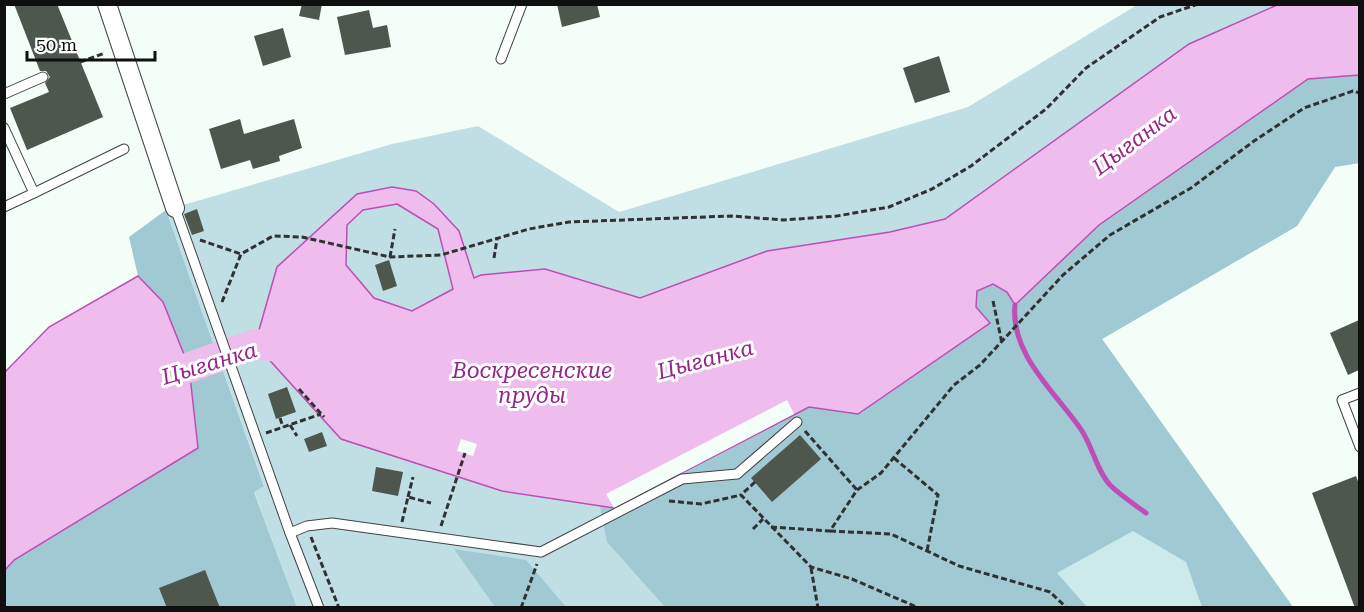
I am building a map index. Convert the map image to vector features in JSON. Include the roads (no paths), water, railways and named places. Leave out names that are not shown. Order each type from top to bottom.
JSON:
[{"type":"street","points":[[107,4],[175,208]]},
{"type":"lane","points":[[501,59],[522,4]]},
{"type":"lane","points":[[4,94],[43,77]]},
{"type":"lane","points":[[4,128],[34,193]]},
{"type":"lane","points":[[4,207],[124,149]]},
{"type":"lane","points":[[175,208],[261,435],[290,533],[319,608]]},
{"type":"lane","points":[[1359,393],[1342,400],[1359,447]]},
{"type":"lane","points":[[290,533],[307,526],[332,522],[541,552],[682,479],[737,474],[797,422]]},
{"type":"water","name":"Воскресенские пруды","points":[[1277,5],[1359,5],[1359,75],[1308,79],[1099,225],[1015,305],[1007,292],[993,284],[977,291],[976,307],[990,323],[858,414],[809,407],[614,508],[502,491],[341,439],[255,344],[277,267],[357,194],[392,187],[416,191],[434,204],[459,231],[474,278],[481,275],[545,269],[640,298],[767,251],[890,232],[945,219],[1189,44]],"holes":[[[397,204],[438,229],[453,289],[412,311],[374,298],[346,265],[347,225],[363,210]]]},
{"type":"water","points":[[138,276],[163,302],[189,367],[198,448],[14,560],[5,570],[5,372],[49,327]]},
{"type":"waterway","points":[[1015,305],[1015,323],[1020,340],[1036,371],[1084,434],[1105,479],[1146,513]]},
{"type":"waterway","name":"Цыганка","points":[[151,381],[255,344],[294,349]]}]
